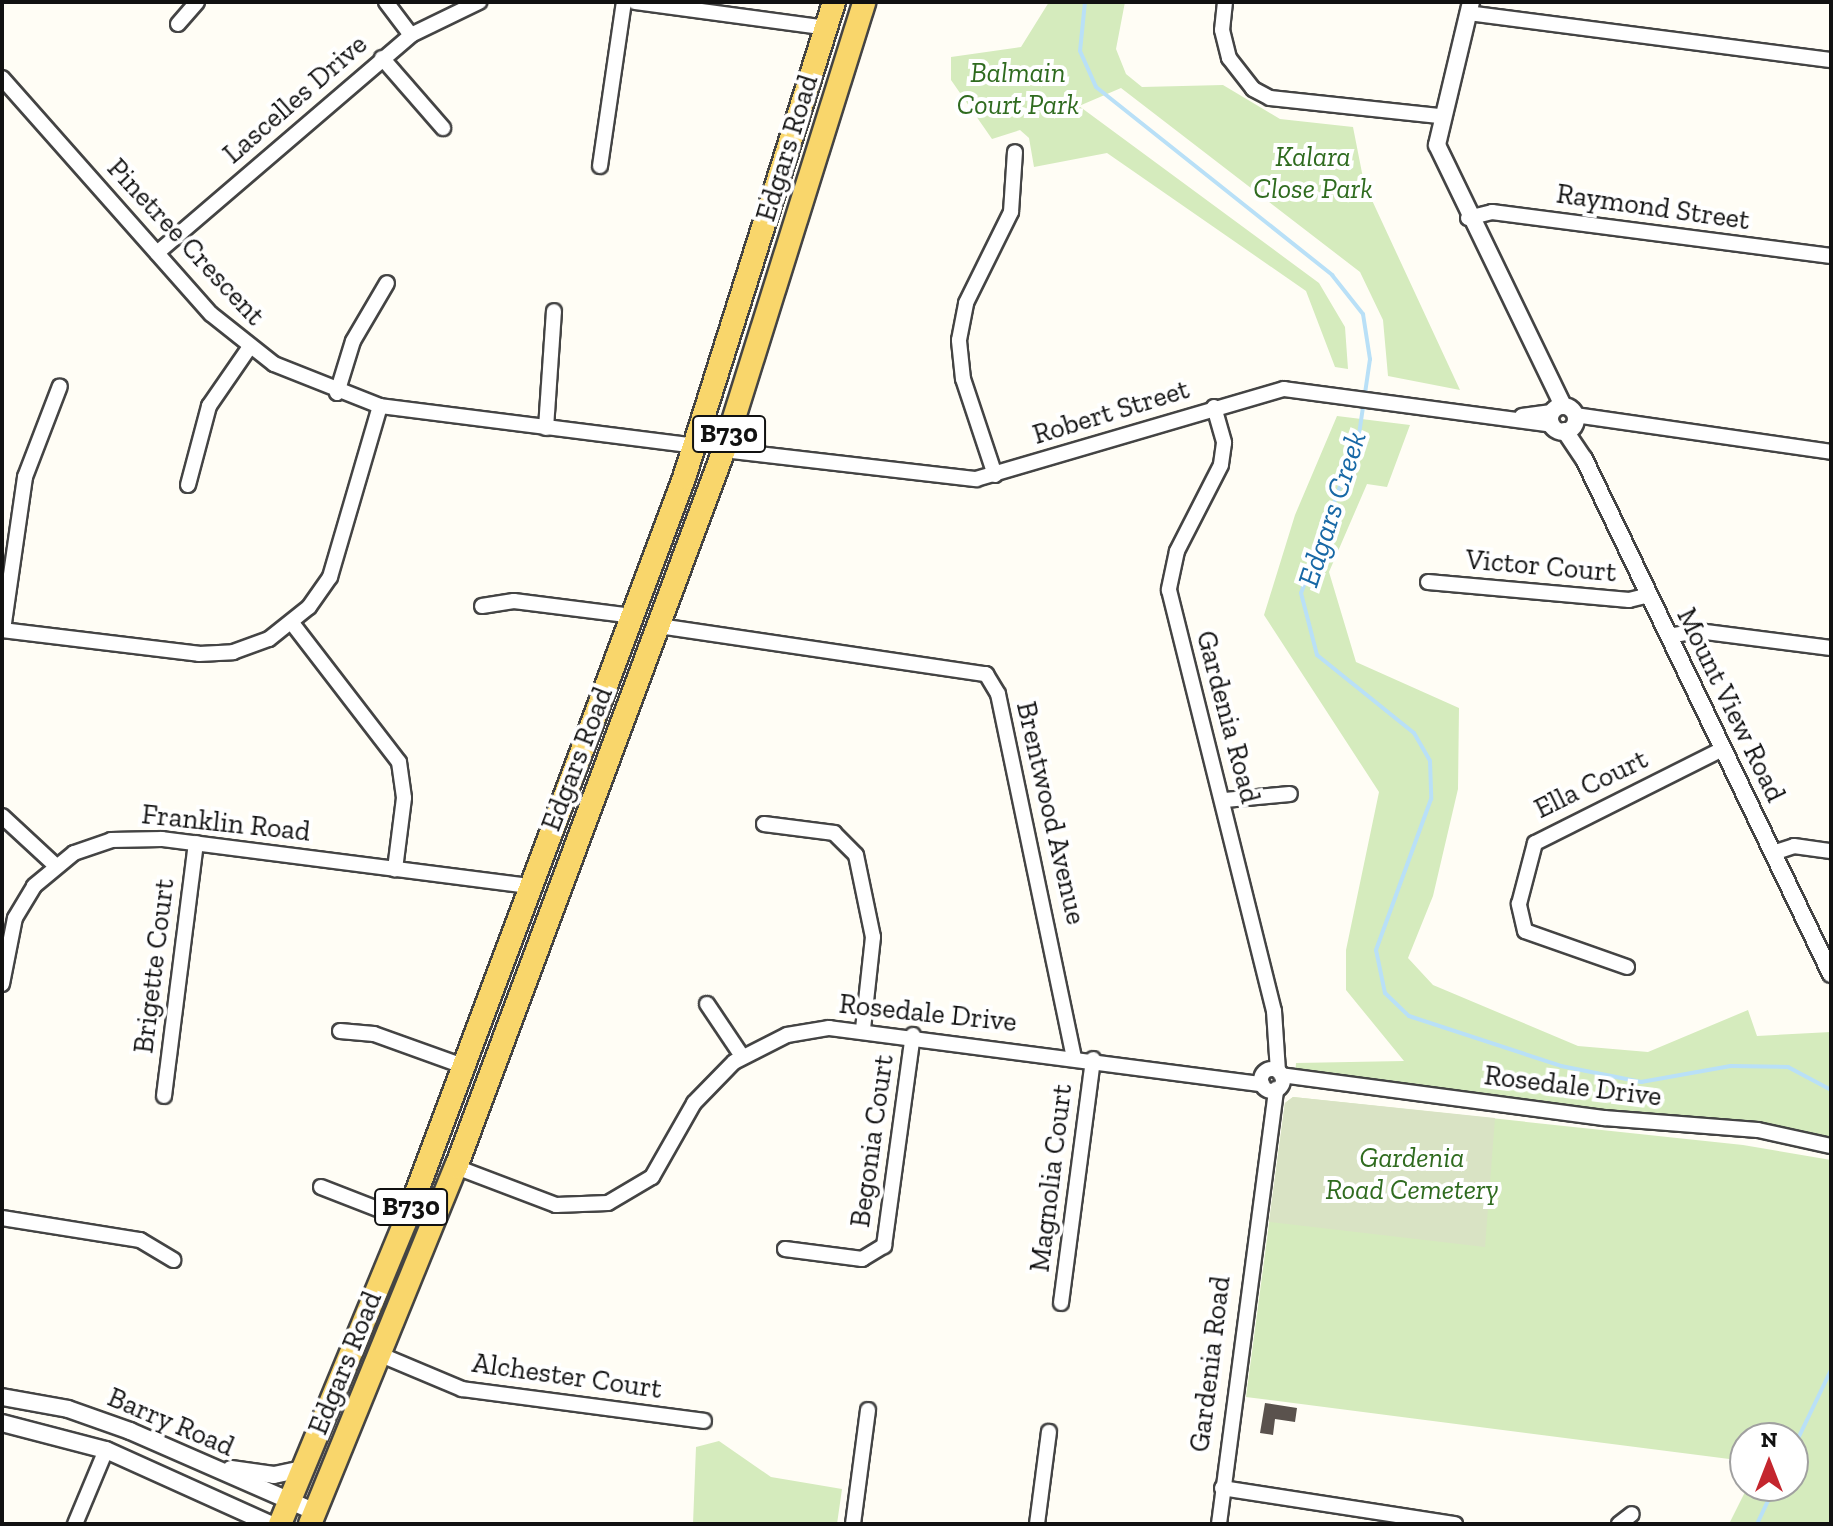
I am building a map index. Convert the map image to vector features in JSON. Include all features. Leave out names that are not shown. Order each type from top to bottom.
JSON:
[{"type":"main road","name":"Edgars Road","points":[[280,1524],[406,1220],[695,446],[834,2]]},
{"type":"main road","name":"Edgars Road","points":[[313,1518],[456,1167],[724,450],[864,2]]},
{"type":"main road","points":[[762,231],[790,238]]},
{"type":"main road","points":[[582,749],[609,759]]},
{"type":"street","points":[[178,24],[197,2]]},
{"type":"street","points":[[386,2],[411,35]]},
{"type":"street","name":"Lascelles Drive","points":[[157,253],[411,35],[479,2]]},
{"type":"street","points":[[600,166],[624,2]]},
{"type":"street","points":[[635,2],[827,28]]},
{"type":"street","points":[[1225,2],[1222,30],[1229,58],[1253,89],[1270,98],[1439,116]]},
{"type":"street","points":[[1470,7],[1831,60]]},
{"type":"street","name":"Mount View Road","points":[[1470,7],[1439,116],[1439,156],[1831,974]]},
{"type":"street","points":[[382,58],[443,128]]},
{"type":"street","name":"Pinetree Crescent","points":[[2,78],[157,253],[249,348],[337,393],[380,406],[695,446]]},
{"type":"street","points":[[995,475],[963,379],[959,340],[966,303],[1011,212],[1015,152]]},
{"type":"street","name":"Raymond Street","points":[[1468,218],[1492,212],[1831,256]]},
{"type":"street","points":[[337,393],[353,341],[387,283]]},
{"type":"street","points":[[546,428],[554,311]]},
{"type":"street","points":[[188,485],[209,406],[249,348]]},
{"type":"street","points":[[60,386],[25,477],[2,630],[215,654],[250,648],[292,623],[330,577],[380,406]]},
{"type":"street","name":"Robert Street","points":[[724,450],[937,478],[995,475],[1214,407],[1284,389],[1513,417],[1612,424],[1831,452]]},
{"type":"street","name":"Gardenia Road","points":[[1214,407],[1224,443],[1221,465],[1177,551],[1169,590],[1225,800],[1274,1011],[1277,1048],[1219,1524]]},
{"type":"street","name":"Victor Court","points":[[1428,582],[1629,600],[1649,595]]},
{"type":"street","points":[[482,606],[514,601],[632,616]]},
{"type":"street","points":[[292,623],[399,762],[404,798],[395,869]]},
{"type":"street","name":"Brentwood Avenue","points":[[659,626],[986,674],[998,694],[1074,1057]]},
{"type":"street","points":[[1669,636],[1698,631],[1831,648]]},
{"type":"street","name":"Ella Court","points":[[1627,967],[1525,931],[1519,904],[1535,843],[1723,749]]},
{"type":"street","points":[[1225,800],[1290,794]]},
{"type":"street","points":[[2,816],[55,865],[15,918],[2,984]]},
{"type":"street","points":[[764,824],[834,833],[856,855],[873,937],[863,1029]]},
{"type":"street","name":"Franklin Road","points":[[55,865],[119,839],[196,843],[530,886]]},
{"type":"street","name":"Brigette Court","points":[[164,1096],[196,843]]},
{"type":"street","points":[[1773,853],[1794,846],[1831,851]]},
{"type":"street","points":[[707,1004],[742,1056]]},
{"type":"street","name":"Rosedale Drive","points":[[456,1167],[556,1205],[583,1208],[617,1200],[652,1177],[700,1096],[742,1056],[807,1030],[863,1029],[1237,1078],[1308,1082],[1758,1130],[1831,1146]]},
{"type":"street","points":[[340,1031],[374,1034],[463,1066]]},
{"type":"street","name":"Begonia Court","points":[[785,1249],[862,1259],[884,1246],[913,1035]]},
{"type":"street","name":"Magnolia Court","points":[[1061,1303],[1093,1059]]},
{"type":"street","points":[[321,1187],[406,1220]]},
{"type":"street","points":[[2,1218],[140,1240],[173,1260]]},
{"type":"street","name":"Alchester Court","points":[[381,1355],[462,1389],[704,1421]]},
{"type":"street","name":"Barry Road","points":[[2,1397],[68,1409],[289,1501],[313,1518]]},
{"type":"street","points":[[853,1524],[868,1410]]},
{"type":"street","name":"Barry Road","points":[[2,1423],[106,1450],[270,1524]]},
{"type":"street","points":[[1037,1524],[1049,1432]]},
{"type":"street","points":[[75,1524],[106,1450]]},
{"type":"street","points":[[210,1467],[274,1475],[302,1469]]},
{"type":"street","points":[[1222,1488],[1455,1524]]},
{"type":"street","points":[[1619,1524],[1632,1514]]},
{"type":"green space","points":[[1049,2],[1125,2],[1116,49],[1126,74],[1142,87],[1223,85],[1280,119],[1353,127],[1364,183],[1460,390],[1388,376],[1383,320],[1360,272],[1121,88],[1079,106],[1319,283],[1345,327],[1348,369],[1335,367],[1306,291],[1107,153],[1034,167],[1029,138],[1020,130],[992,139],[951,80],[951,57],[1021,47]]},
{"type":"green space","points":[[1337,416],[1410,425],[1387,487],[1367,484],[1329,572],[1356,662],[1459,708],[1458,789],[1433,896],[1408,958],[1433,985],[1578,1046],[1648,1052],[1748,1010],[1757,1036],[1831,1032],[1831,1137],[1295,1076],[1296,1063],[1404,1061],[1346,990],[1346,950],[1379,792],[1264,615],[1295,515]]},
{"type":"green space","points":[[1293,1097],[1743,1145],[1831,1160],[1831,1524],[1729,1524],[1740,1502],[1809,1502],[1809,1422],[1729,1422],[1729,1459],[1246,1397],[1285,1103]]},
{"type":"green space","name":"Gardenia Road Cemetery","points":[[1293,1097],[1495,1118],[1485,1247],[1269,1222],[1285,1103]]},
{"type":"green space","points":[[719,1441],[771,1477],[842,1489],[837,1524],[693,1524],[696,1447]]},
{"type":"building","points":[[1265,1403],[1297,1408],[1295,1422],[1275,1419],[1273,1435],[1260,1433]]},
{"type":"waterway","name":"Edgars Creek","points":[[1085,2],[1080,51],[1096,87],[1332,275],[1363,314],[1370,359],[1359,434],[1301,593],[1317,655],[1414,733],[1430,761],[1431,799],[1376,950],[1385,993],[1409,1016],[1561,1066],[1641,1082],[1731,1066],[1788,1067],[1831,1090]]},
{"type":"waterway","name":"Edgars Creek","points":[[1806,1422],[1831,1370]]},
{"type":"waterway","name":"Edgars Creek","points":[[1757,1524],[1767,1502]]},
{"type":"park label","name":"Balmain Court Park","points":[[1018,89]]},
{"type":"park label","name":"Kalara Close Park","points":[[1313,173]]}]
